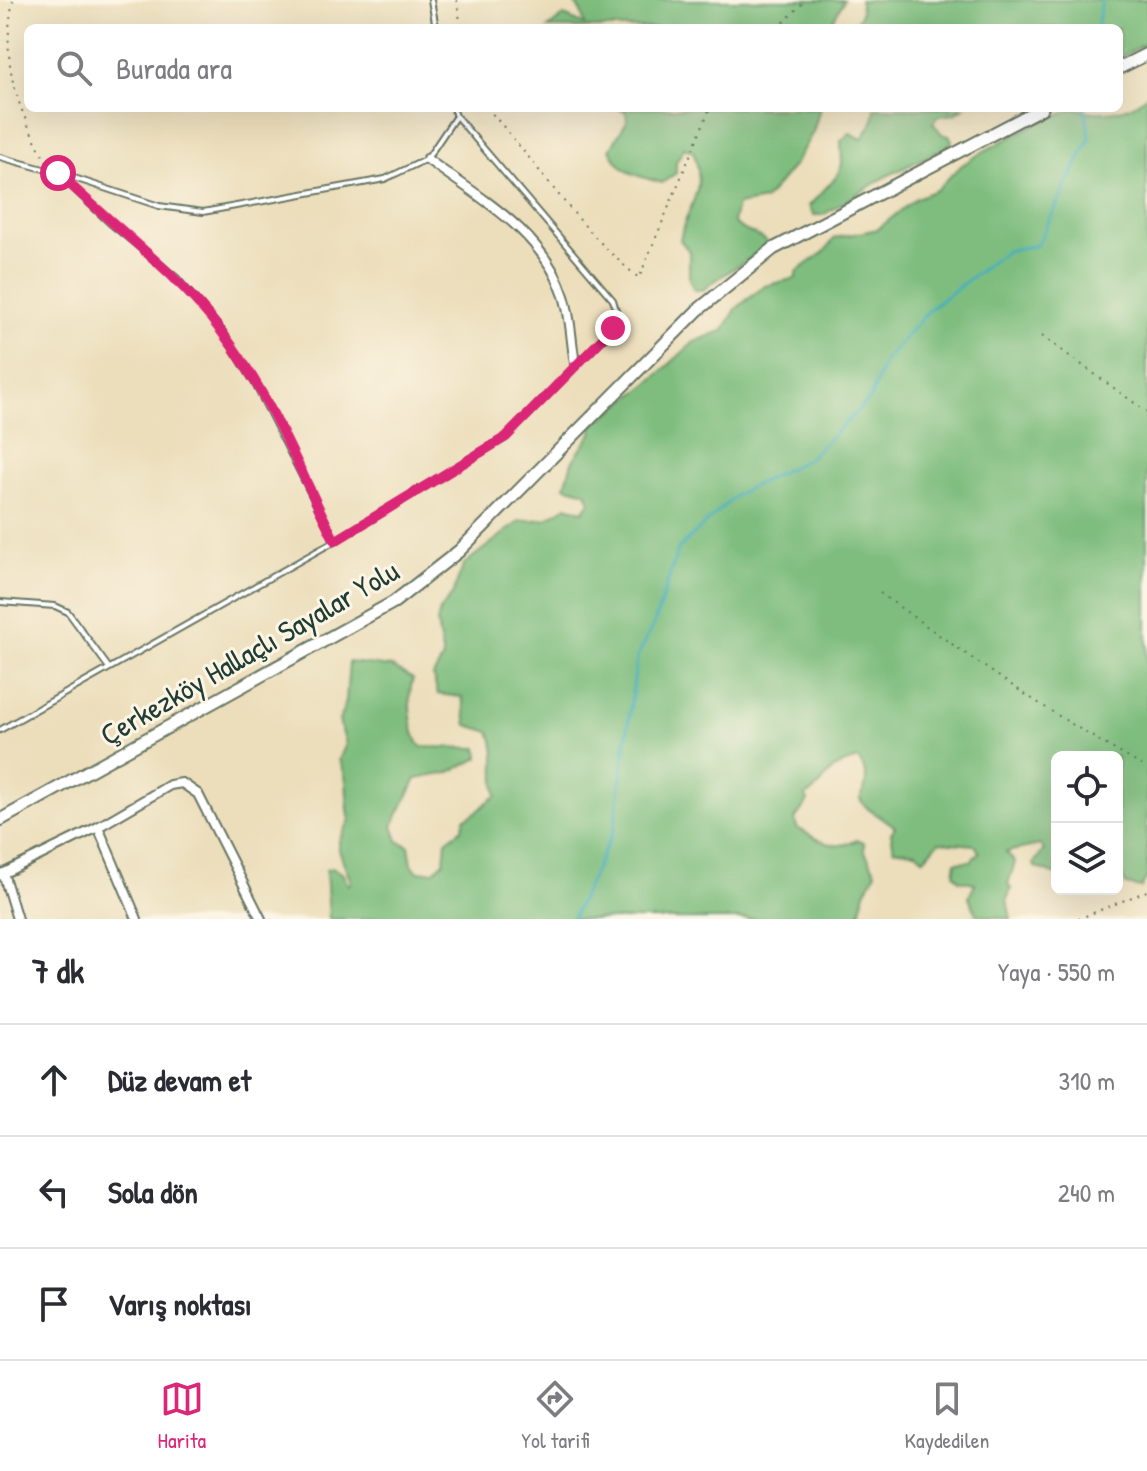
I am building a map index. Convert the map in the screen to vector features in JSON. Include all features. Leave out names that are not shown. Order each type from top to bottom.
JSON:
[{"type":"main road","points":[[1123,66],[1147,54]]},
{"type":"main road","name":"Çerkezköy Hallaçlı Sayalar Yolu","points":[[0,820],[394,602],[459,551],[698,310],[773,249],[1034,112]]},
{"type":"street","points":[[427,159],[517,224],[545,259],[564,296],[575,363]]},
{"type":"street","points":[[17,919],[1,874],[98,827],[170,785],[188,785],[198,794],[261,919]]},
{"type":"street","points":[[98,827],[137,919]]},
{"type":"lane","points":[[431,0],[435,24]]},
{"type":"lane","points":[[0,730],[335,541],[506,437],[575,363],[601,344],[613,328],[617,313],[613,300],[454,112]]},
{"type":"lane","points":[[0,157],[159,206],[203,212],[365,185],[427,159],[456,116]]},
{"type":"lane","points":[[58,173],[111,224],[177,278],[223,332],[254,382],[335,541]]},
{"type":"lane","points":[[0,602],[55,606],[68,612],[109,668]]},
{"type":"path","points":[[13,0],[4,27],[5,68],[18,109],[51,171]]},
{"type":"path","points":[[457,0],[460,24]]},
{"type":"path","points":[[782,24],[806,0]]},
{"type":"path","points":[[491,112],[535,160],[606,252],[639,278],[708,112]]},
{"type":"path","points":[[1042,336],[1147,412]]},
{"type":"path","points":[[880,593],[1006,683],[1086,735],[1147,768]]},
{"type":"path","points":[[1078,919],[1147,891]]},
{"type":"green space","points":[[572,0],[844,0],[831,24],[585,24]]},
{"type":"green space","points":[[860,0],[1147,0],[1147,43],[1123,56],[1123,24],[855,24],[861,13]]},
{"type":"green space","points":[[564,16],[583,24],[553,24]]},
{"type":"green space","points":[[1147,95],[1147,877],[1141,888],[1126,885],[1123,879],[1123,751],[1051,751],[1051,873],[1035,867],[1034,863],[1044,850],[1040,845],[1006,852],[1015,862],[1008,884],[1011,889],[1007,900],[1011,919],[977,915],[969,897],[975,883],[959,880],[954,874],[956,862],[971,861],[979,852],[975,845],[939,842],[924,859],[916,852],[894,849],[891,833],[895,827],[867,808],[860,799],[866,779],[858,759],[831,771],[806,796],[808,801],[795,819],[797,828],[826,843],[864,842],[864,850],[876,872],[865,892],[859,919],[329,919],[326,870],[332,868],[342,873],[348,885],[351,882],[339,850],[339,841],[350,820],[345,775],[339,760],[346,744],[339,721],[346,701],[349,662],[392,667],[413,679],[411,714],[414,733],[421,747],[478,748],[479,758],[448,773],[416,779],[393,825],[398,841],[409,846],[412,864],[418,872],[434,871],[444,862],[446,841],[462,829],[465,818],[497,796],[490,732],[467,725],[462,697],[438,694],[433,676],[443,658],[437,622],[440,611],[453,593],[464,564],[520,521],[546,519],[567,506],[583,511],[590,502],[586,492],[565,486],[572,462],[592,433],[592,426],[649,383],[694,342],[724,330],[736,309],[765,286],[796,278],[796,272],[824,252],[835,238],[878,229],[916,198],[936,190],[962,165],[1029,127],[1065,112],[1123,112],[1123,109]]},
{"type":"green space","points":[[626,112],[819,112],[813,132],[794,165],[765,200],[737,205],[733,222],[768,243],[703,290],[694,290],[689,279],[689,251],[680,240],[698,188],[693,151],[684,148],[676,162],[676,173],[662,183],[630,173],[619,164],[610,149],[627,121]]},
{"type":"green space","points":[[874,112],[958,112],[938,116],[933,123],[942,134],[950,136],[952,141],[947,147],[887,176],[823,215],[814,215],[809,206],[837,176],[842,164],[841,141],[850,133],[862,139],[873,121]]},
{"type":"waterway","points":[[1098,24],[1102,0]]},
{"type":"waterway","points":[[572,919],[614,830],[637,657],[654,624],[678,549],[737,494],[808,459],[870,399],[885,360],[931,308],[1006,251],[1037,245],[1090,138],[1086,112]]},
{"type":"route","points":[[58,173],[111,224],[177,278],[223,332],[254,382],[335,541],[506,437],[575,363],[601,344],[613,328]]}]
